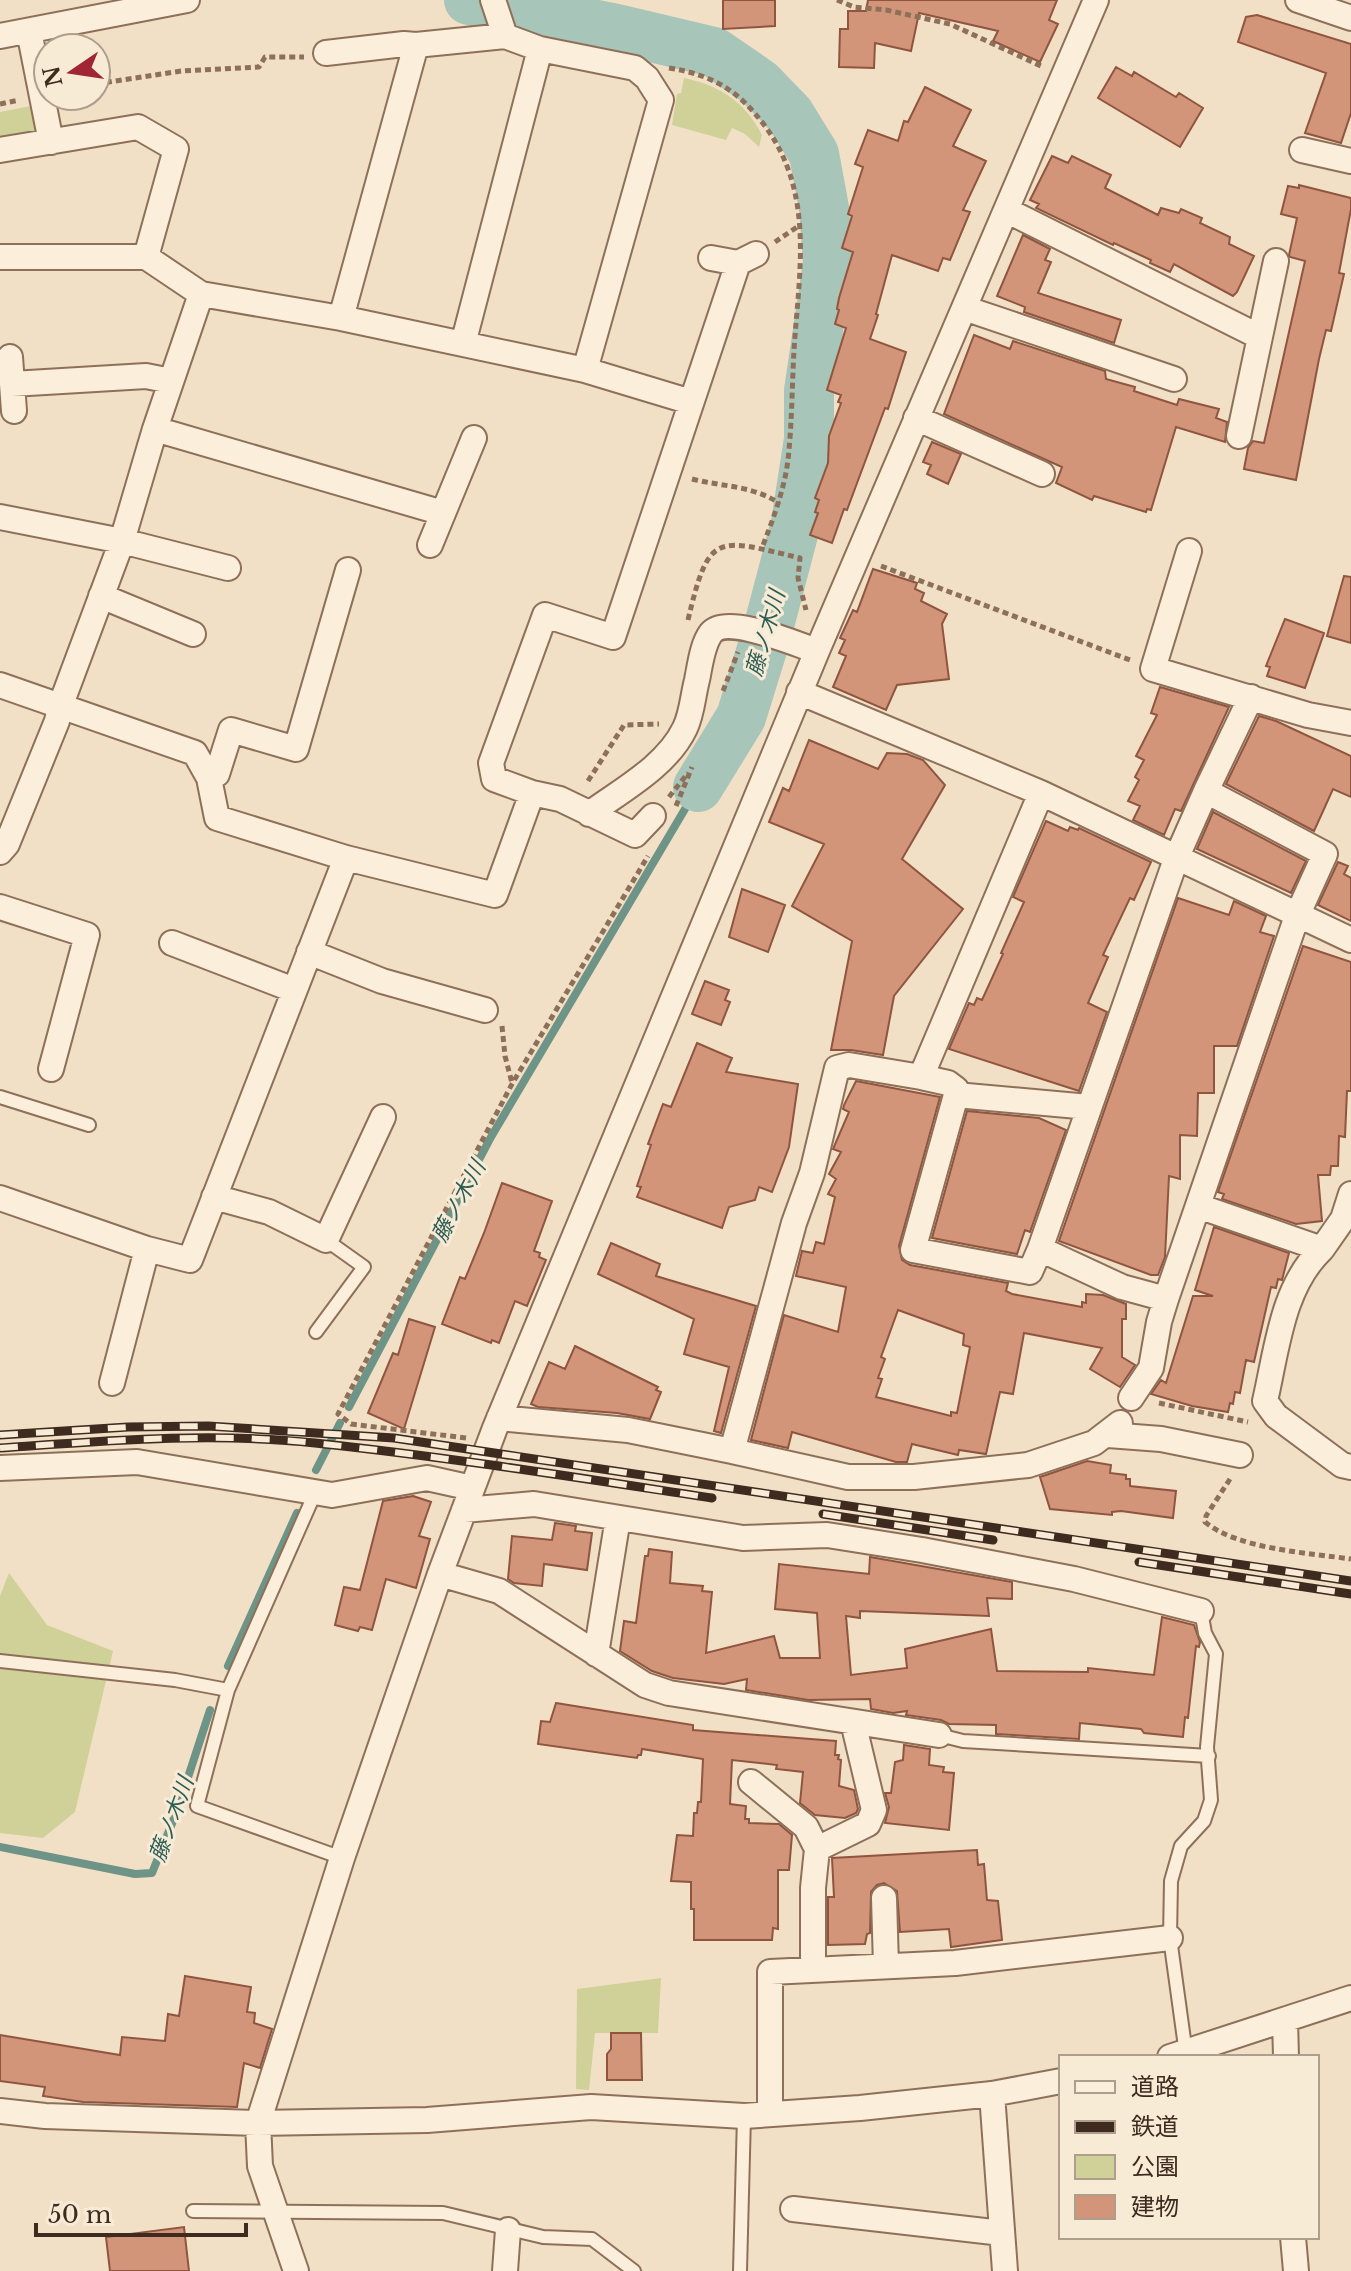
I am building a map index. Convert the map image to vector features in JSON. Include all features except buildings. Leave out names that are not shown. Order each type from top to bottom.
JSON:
[{"type":"street","points":[[0,36],[187,0]]},
{"type":"street","points":[[493,0],[504,31]]},
{"type":"street","points":[[296,2271],[260,2166],[258,2123],[342,1858],[440,1574],[495,1429],[799,692],[1096,0]]},
{"type":"street","points":[[1298,0],[1351,18]]},
{"type":"street","points":[[29,31],[51,142]]},
{"type":"street","points":[[326,53],[416,45],[504,31],[540,49],[635,68],[647,78],[661,100],[585,370]]},
{"type":"street","points":[[341,318],[416,45]]},
{"type":"street","points":[[463,344],[540,49]]},
{"type":"street","points":[[0,150],[138,127],[176,149],[146,257]]},
{"type":"street","points":[[1302,150],[1351,161]]},
{"type":"street","points":[[1006,210],[1260,337]]},
{"type":"street","points":[[0,257],[146,257],[201,294],[341,318],[585,370],[691,402]]},
{"type":"street","points":[[663,815],[635,835],[560,799],[494,779],[491,763],[545,615],[613,637],[691,402],[747,258],[711,258]]},
{"type":"street","points":[[1239,436],[1276,261]]},
{"type":"street","points":[[0,852],[7,844],[57,721],[122,541],[155,429],[201,294]]},
{"type":"street","points":[[964,308],[1174,379]]},
{"type":"street","points":[[10,357],[14,411]]},
{"type":"street","points":[[12,384],[146,376],[171,381]]},
{"type":"street","points":[[916,418],[1042,474]]},
{"type":"street","points":[[155,429],[443,513]]},
{"type":"street","points":[[430,545],[474,438]]},
{"type":"street","points":[[0,517],[122,541],[228,568]]},
{"type":"street","points":[[1189,551],[1153,669],[1308,715],[1351,723]]},
{"type":"street","points":[[209,778],[217,774],[231,730],[296,749],[348,570]]},
{"type":"street","points":[[101,596],[193,634]]},
{"type":"street","points":[[581,810],[654,767],[678,740],[686,726],[704,649],[712,631],[724,625],[746,628],[817,651]]},
{"type":"street","points":[[0,685],[195,753],[209,778],[217,818],[346,858],[495,895],[532,793]]},
{"type":"street","points":[[799,692],[1041,793],[1351,940]]},
{"type":"street","points":[[732,1451],[794,1223],[812,1173],[837,1068],[849,1065],[921,1077],[948,1083],[956,1089],[913,1250],[1030,1272],[1176,859],[1251,697]]},
{"type":"street","points":[[1131,1398],[1151,1368],[1166,1299],[1297,916],[1325,854],[1206,791]]},
{"type":"street","points":[[921,1077],[1041,793]]},
{"type":"street","points":[[0,1198],[147,1249],[190,1260],[346,858]]},
{"type":"street","points":[[0,907],[87,935],[51,1069]]},
{"type":"street","points":[[172,943],[294,990]]},
{"type":"street","points":[[309,952],[382,981],[485,1010]]},
{"type":"street","points":[[956,1095],[1089,1107]]},
{"type":"street","points":[[214,1197],[269,1212],[326,1240],[383,1117]]},
{"type":"street","points":[[1351,1194],[1343,1219],[1322,1249],[1306,1264],[1289,1299],[1265,1401],[1276,1416],[1342,1465],[1351,1467]]},
{"type":"street","points":[[1198,1206],[1322,1249]]},
{"type":"street","points":[[112,1383],[147,1249]]},
{"type":"street","points":[[1040,1249],[1122,1287],[1166,1299]]},
{"type":"street","points":[[495,1429],[628,1430],[848,1477],[914,1477],[1028,1465],[1094,1443],[1114,1429],[1240,1455]]},
{"type":"street","points":[[0,1468],[137,1462],[332,1495],[427,1478],[468,1499],[534,1504],[743,1538],[827,1535],[906,1547],[1074,1579],[1201,1611]]},
{"type":"street","points":[[596,1654],[618,1518]]},
{"type":"street","points":[[440,1574],[499,1591],[645,1685],[669,1693],[939,1735]]},
{"type":"street","points":[[817,1849],[868,1824],[874,1810],[853,1722]]},
{"type":"street","points":[[751,1782],[806,1827],[817,1849],[813,1888],[813,1970]]},
{"type":"street","points":[[884,1898],[886,1966]]},
{"type":"street","points":[[770,2114],[770,1972],[955,1963],[1170,1938]]},
{"type":"street","points":[[1178,2055],[1351,1998]]},
{"type":"street","points":[[1285,2020],[1286,2055]]},
{"type":"street","points":[[0,2111],[45,2116],[258,2123],[427,2120],[591,2107],[744,2116],[992,2094],[1059,2081]]},
{"type":"street","points":[[992,2094],[1005,2271]]},
{"type":"street","points":[[793,2209],[1002,2233]]},
{"type":"street","points":[[505,2271],[508,2230]]},
{"type":"street","points":[[1293,2239],[1296,2271]]},
{"type":"lane","points":[[0,1097],[89,1125]]},
{"type":"lane","points":[[316,1332],[364,1267],[326,1240]]},
{"type":"lane","points":[[315,1493],[228,1690],[197,1806],[342,1858]]},
{"type":"lane","points":[[1178,2055],[1170,1938],[1171,1881],[1181,1846],[1204,1821],[1211,1800],[1207,1747],[1216,1654],[1205,1633],[1201,1611]]},
{"type":"lane","points":[[0,1661],[175,1680],[228,1690]]},
{"type":"lane","points":[[939,1735],[963,1741],[1209,1756]]},
{"type":"lane","points":[[740,2271],[744,2116]]},
{"type":"lane","points":[[193,2211],[443,2213],[543,2237],[592,2239],[634,2271]]},
{"type":"path","points":[[837,0],[854,7],[886,10],[950,24],[1064,76]]},
{"type":"path","points":[[112,82],[181,71],[259,67],[265,57],[305,57],[326,53]]},
{"type":"path","points":[[668,472],[716,485],[743,487],[779,503]]},
{"type":"path","points":[[685,631],[703,563],[719,547],[743,544],[800,558],[798,578],[817,651]]},
{"type":"path","points":[[856,557],[1153,669]]},
{"type":"path","points":[[581,810],[624,725],[661,723],[667,718]]},
{"type":"path","points":[[663,815],[691,769],[663,815]]},
{"type":"path","points":[[495,1429],[351,1424],[338,1414],[512,1084],[649,855]]},
{"type":"path","points":[[485,1010],[502,1014],[505,1056],[512,1084]]},
{"type":"path","points":[[1131,1398],[1248,1422]]},
{"type":"path","points":[[1270,1407],[1248,1422],[1237,1468],[1205,1522],[1214,1530],[1242,1541],[1351,1559]]},
{"type":"green space","points":[[684,78],[709,85],[740,105],[762,135],[759,147],[745,134],[732,128],[726,140],[672,125],[677,94],[681,93]]},
{"type":"green space","points":[[32,106],[32,112],[43,112],[50,142],[0,151],[0,112]]},
{"type":"green space","points":[[9,1573],[47,1625],[113,1651],[75,1812],[43,1838],[0,1833],[0,1596]]},
{"type":"green space","points":[[661,1978],[658,2033],[595,2033],[589,2090],[576,2089],[577,1989]]},
{"type":"waterway","name":"藤ノ木川","points":[[469,0],[714,52],[759,83],[790,115],[814,154],[824,208],[828,263],[809,391],[809,439],[796,523],[741,717],[698,787]]},
{"type":"waterway","name":"藤ノ木川","points":[[349,1407],[491,1137],[698,787]]},
{"type":"waterway","name":"藤ノ木川","points":[[316,1470],[340,1423]]},
{"type":"waterway","name":"藤ノ木川","points":[[228,1666],[297,1513]]},
{"type":"waterway","name":"藤ノ木川","points":[[0,1847],[135,1874],[152,1873],[177,1811],[210,1710]]},
{"type":"railway","points":[[0,1435],[128,1427],[208,1426],[394,1438],[1351,1581]]},
{"type":"railway","points":[[0,1448],[158,1439],[276,1440],[464,1461],[712,1498]]},
{"type":"railway","points":[[823,1514],[993,1540]]},
{"type":"railway","points":[[1139,1562],[1351,1594]]}]
